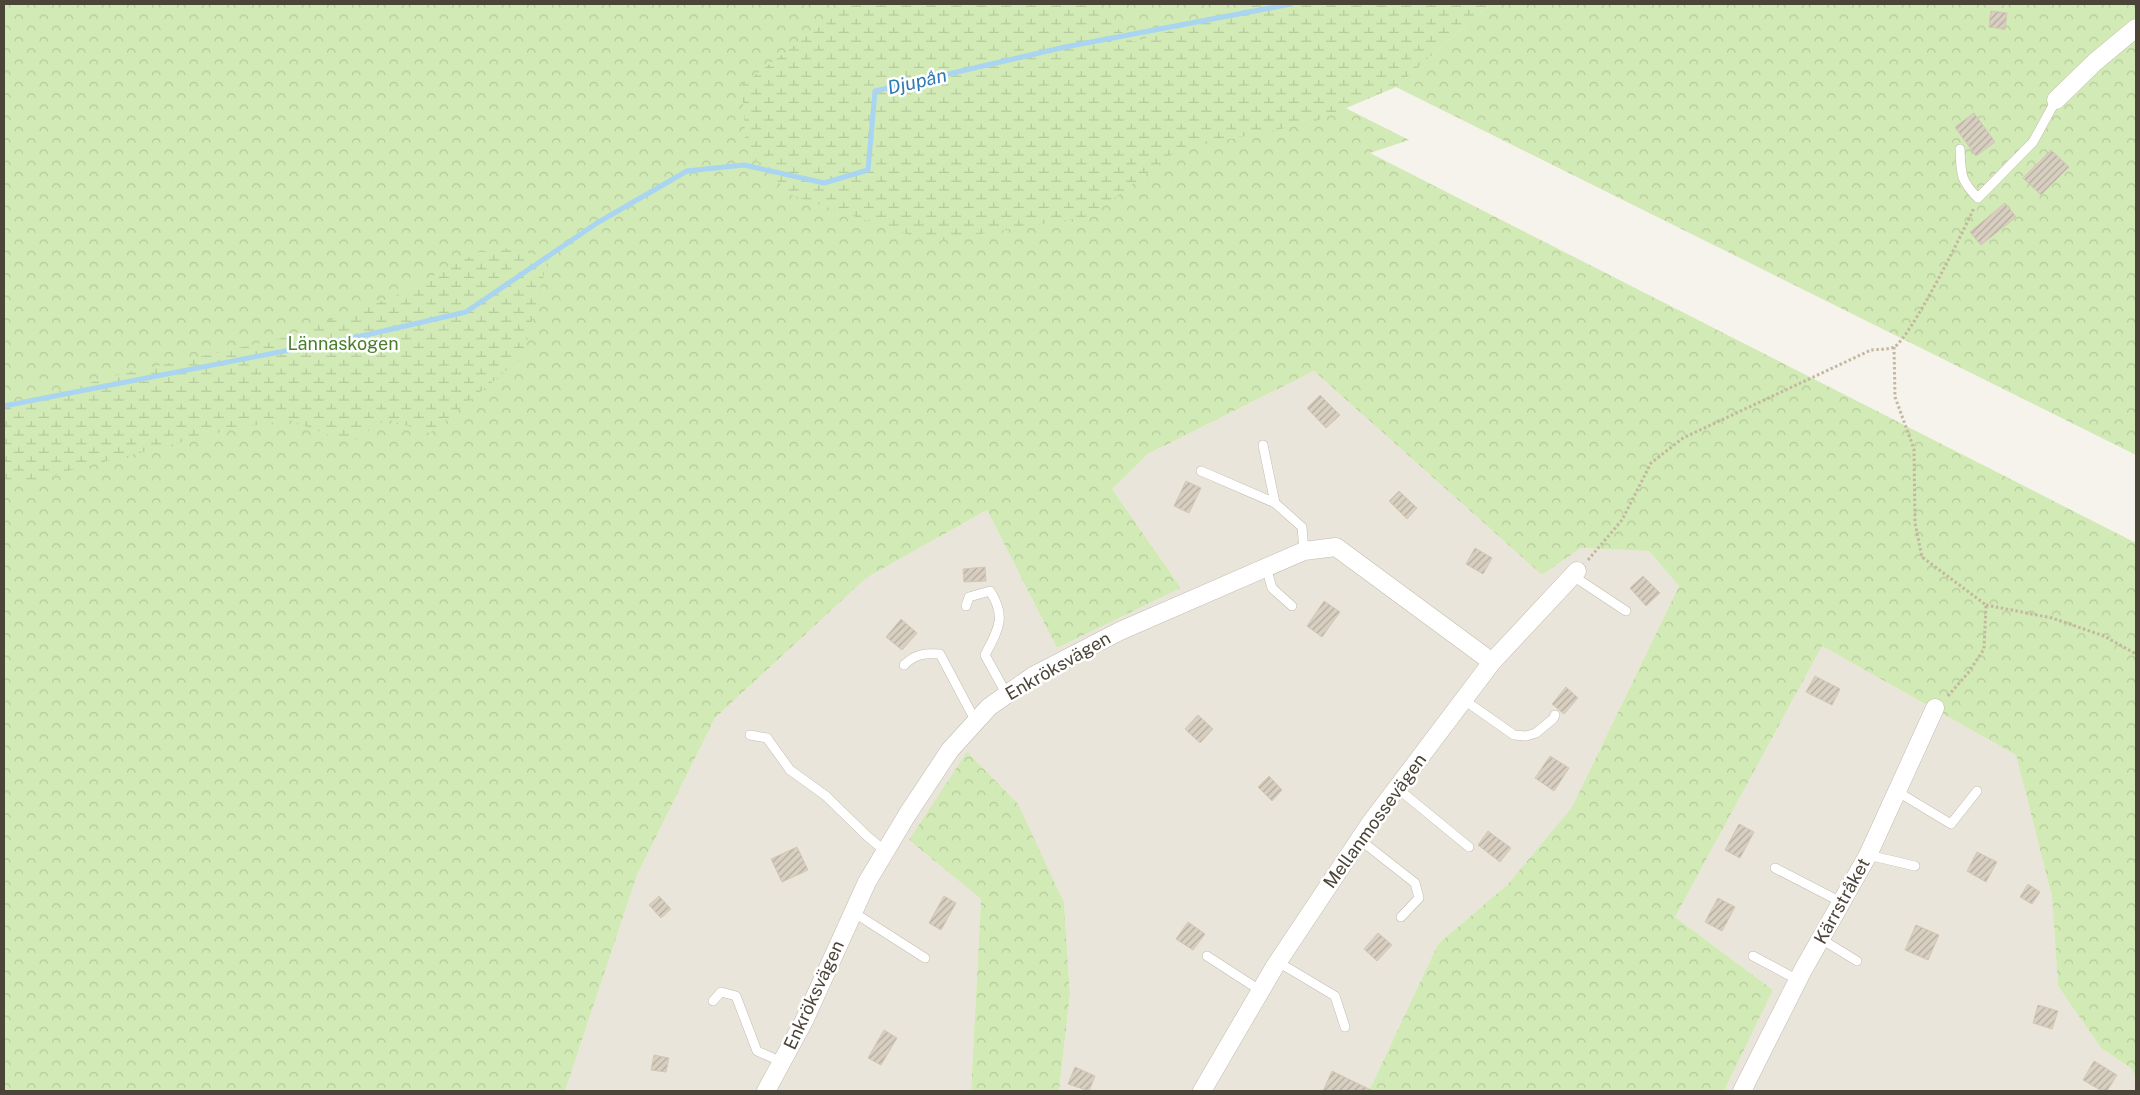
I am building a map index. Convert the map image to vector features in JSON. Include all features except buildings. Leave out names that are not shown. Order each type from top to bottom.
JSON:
[{"type":"street","points":[[2056,100],[2095,62],[2136,28]]},
{"type":"street","name":"Enkröksvägen","points":[[766,1091],[804,1020],[867,882],[885,851],[950,750],[989,708],[1032,676],[1120,631],[1304,551],[1336,548],[1492,662]]},
{"type":"street","name":"Mellanmossevägen","points":[[1202,1091],[1278,962],[1359,839],[1492,662],[1575,574]]},
{"type":"street","name":"Kärrstråket","points":[[1742,1091],[1798,980],[1868,855],[1935,708]]},
{"type":"lane","points":[[1960,149],[1960,172],[1966,186],[1978,198],[2033,142],[2056,100]]},
{"type":"lane","points":[[1263,445],[1275,503]]},
{"type":"lane","points":[[1201,471],[1275,503],[1302,528],[1304,551]]},
{"type":"lane","points":[[1266,567],[1272,588],[1292,606]]},
{"type":"lane","points":[[1575,574],[1626,611]]},
{"type":"lane","points":[[966,606],[969,597],[981,592],[990,591],[996,601],[1001,623],[985,655],[1007,694]]},
{"type":"lane","points":[[904,665],[908,660],[923,653],[940,654],[976,722]]},
{"type":"lane","points":[[1464,700],[1514,735],[1526,736],[1536,733],[1553,719],[1554,715]]},
{"type":"lane","points":[[750,735],[767,738],[790,770],[826,796],[885,851]]},
{"type":"lane","points":[[1398,788],[1469,847]]},
{"type":"lane","points":[[1898,792],[1951,824],[1977,791]]},
{"type":"lane","points":[[1359,839],[1415,883],[1419,898],[1401,917]]},
{"type":"lane","points":[[1868,855],[1915,866]]},
{"type":"lane","points":[[1776,868],[1842,902]]},
{"type":"lane","points":[[853,912],[926,958]]},
{"type":"lane","points":[[1821,939],[1857,961]]},
{"type":"lane","points":[[1207,956],[1261,991]]},
{"type":"lane","points":[[1753,956],[1798,980]]},
{"type":"lane","points":[[1278,962],[1335,996],[1345,1027]]},
{"type":"lane","points":[[713,1001],[721,992],[736,996],[757,1051],[782,1062]]},
{"type":"path","points":[[1978,198],[1958,242],[1911,325],[1894,347],[1895,396],[1914,449],[1915,524],[1922,557],[1986,605],[2052,618],[2104,636],[2136,654]]},
{"type":"path","points":[[1575,574],[1622,520],[1651,462],[1683,438],[1871,350],[1894,347]]},
{"type":"path","points":[[1935,708],[1968,673],[1984,649],[1986,605]]},
{"type":"shaded area","points":[[1314,371],[1542,575],[1581,548],[1649,551],[1679,586],[1572,807],[1508,884],[1438,944],[1369,1091],[1059,1091],[1070,994],[1064,903],[909,840],[981,899],[971,1091],[565,1091],[637,875],[715,718],[866,578],[987,510],[1057,648],[1181,588],[1112,489],[1148,454]]},
{"type":"shaded area","points":[[1822,646],[2016,755],[2052,897],[2058,986],[2101,1048],[2132,1069],[2136,1080],[2136,1091],[1724,1091],[1773,990],[1675,917]]},
{"type":"green space","name":"Lännaskogen","points":[[4,4],[1259,4],[1185,27],[1409,140],[1370,153],[2136,543],[2136,1080],[2132,1069],[2101,1048],[2058,986],[2052,897],[2016,755],[1822,646],[1675,917],[1773,990],[1724,1091],[1369,1091],[1438,944],[1508,884],[1572,807],[1679,586],[1649,551],[1581,548],[1542,575],[1314,371],[1148,454],[1112,489],[1181,588],[1057,648],[987,510],[866,578],[715,718],[637,875],[565,1091],[4,1091]]},
{"type":"green space","points":[[849,4],[1091,4],[1133,42],[1259,4],[1490,4],[1396,87],[1311,123],[1179,149],[1091,216],[931,242],[791,195],[746,149],[742,85]]},
{"type":"green space","points":[[1490,4],[2136,4],[2136,455],[1396,87]]},
{"type":"green space","name":"Lännaskogen","points":[[510,248],[548,258],[523,357],[430,433],[386,419],[351,443],[289,420],[237,428],[29,481],[4,484],[4,407],[125,373],[279,339],[393,297],[479,252]]},
{"type":"green space","points":[[967,752],[1018,804],[1064,903],[1070,994],[1059,1091],[971,1091],[981,899],[909,840]]},
{"type":"waterway","name":"Djupån","points":[[4,406],[366,335],[466,312],[597,223],[687,171],[744,165],[824,183],[868,170],[875,91],[1065,47],[1291,4]]}]
